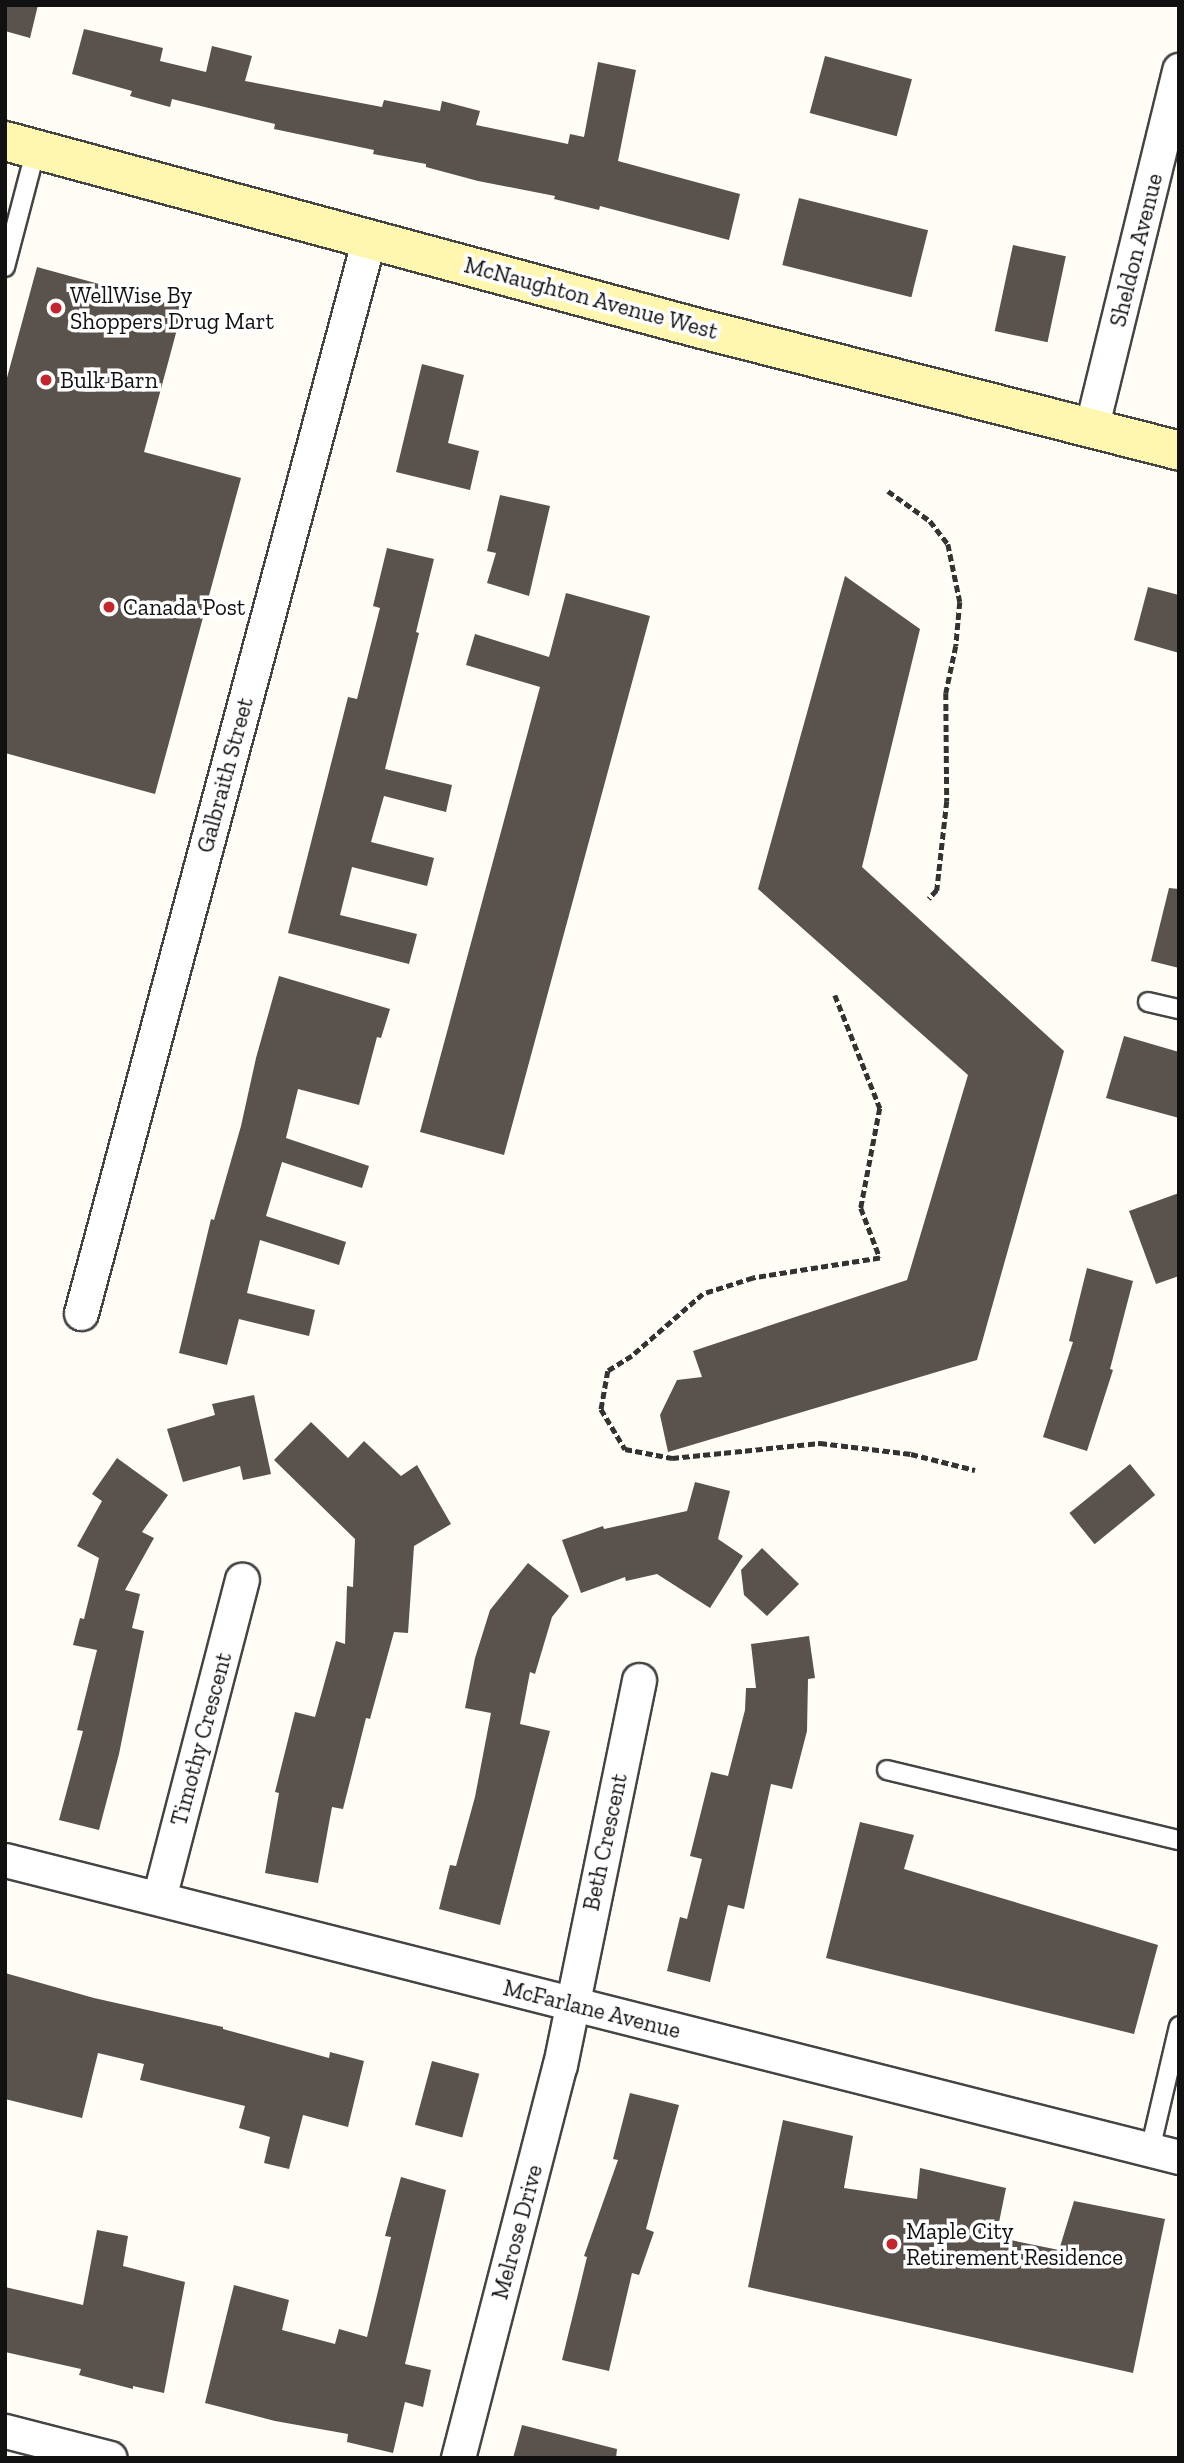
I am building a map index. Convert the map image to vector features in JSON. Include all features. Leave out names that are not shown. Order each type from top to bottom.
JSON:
[{"type":"main road","name":"McNaughton Avenue West","points":[[20,145],[702,329],[906,379],[1179,451]]},
{"type":"street","name":"Sheldon Avenue","points":[[1091,429],[1179,70]]},
{"type":"street","name":"Galbraith Street","points":[[81,1313],[369,238]]},
{"type":"street","name":"Timothy Crescent","points":[[159,1898],[242,1580]]},
{"type":"street","name":"Beth Crescent","points":[[572,2005],[639,1680]]},
{"type":"street","name":"McFarlane Avenue","points":[[5,1860],[1164,2153]]},
{"type":"street","name":"Melrose Drive","points":[[458,2458],[560,2065],[572,2005]]},
{"type":"street","points":[[5,2431],[110,2458]]},
{"type":"lane","points":[[5,267],[20,145]]},
{"type":"lane","points":[[1148,1002],[1179,1009]]},
{"type":"lane","points":[[887,1770],[1179,1840]]},
{"type":"lane","points":[[1164,2153],[1179,2026]]},
{"type":"path","points":[[888,491],[930,521],[948,544],[960,602],[956,646],[946,693],[947,801],[937,890],[929,900]]},
{"type":"path","points":[[835,995],[880,1108],[861,1208],[880,1258],[753,1278],[702,1294],[632,1356],[608,1371],[601,1409],[625,1449],[672,1458],[820,1443],[911,1454],[975,1470]]},
{"type":"building","points":[[5,5],[38,5],[30,38],[5,31]]},
{"type":"building","points":[[84,29],[163,48],[160,61],[206,72],[212,46],[252,56],[245,81],[382,107],[384,100],[440,111],[442,101],[480,111],[476,125],[568,144],[570,134],[584,137],[598,62],[636,70],[618,161],[740,194],[729,240],[600,206],[599,210],[554,199],[555,196],[478,181],[426,167],[426,164],[373,154],[374,150],[274,129],[275,124],[172,99],[170,107],[130,96],[132,91],[72,74]]},
{"type":"building","points":[[825,56],[912,79],[897,136],[810,113]]},
{"type":"building","points":[[799,198],[928,230],[911,297],[782,265]]},
{"type":"building","points":[[1013,245],[1066,256],[1048,342],[995,331]]},
{"type":"building","points":[[37,267],[183,307],[144,452],[241,478],[155,794],[5,753],[5,385]]},
{"type":"building","points":[[422,364],[464,375],[448,443],[479,451],[470,490],[396,472]]},
{"type":"building","points":[[500,495],[550,506],[529,596],[487,583],[496,553],[487,551]]},
{"type":"building","points":[[387,548],[434,559],[416,632],[419,633],[385,769],[452,785],[446,812],[384,796],[371,842],[434,858],[427,886],[352,867],[340,915],[417,934],[409,964],[288,933],[348,697],[357,699],[380,608],[373,606]]},
{"type":"building","points":[[845,576],[920,629],[862,867],[1064,1051],[977,1360],[668,1452],[660,1415],[677,1380],[702,1377],[693,1351],[907,1280],[968,1075],[758,889]]},
{"type":"building","points":[[1148,587],[1179,595],[1179,653],[1134,640]]},
{"type":"building","points":[[566,593],[650,616],[504,1155],[420,1132],[540,687],[466,665],[475,634],[549,657]]},
{"type":"building","points":[[1169,888],[1179,889],[1179,968],[1151,961]]},
{"type":"building","points":[[279,976],[390,1009],[381,1038],[377,1037],[359,1105],[298,1089],[286,1138],[369,1166],[362,1188],[282,1162],[266,1216],[346,1242],[339,1265],[260,1240],[247,1293],[315,1310],[309,1336],[239,1319],[227,1365],[179,1353],[211,1219],[214,1220],[241,1126],[256,1058]]},
{"type":"building","points":[[1124,1036],[1179,1052],[1179,1118],[1106,1098]]},
{"type":"building","points":[[1179,1193],[1179,1276],[1156,1284],[1129,1211]]},
{"type":"building","points":[[1087,1268],[1133,1281],[1110,1369],[1113,1370],[1087,1451],[1043,1437],[1073,1342],[1069,1341]]},
{"type":"building","points":[[254,1395],[271,1474],[243,1480],[240,1466],[183,1482],[167,1429],[215,1415],[212,1404]]},
{"type":"building","points":[[311,1422],[348,1458],[364,1441],[401,1476],[417,1465],[451,1524],[414,1546],[408,1633],[394,1632],[370,1719],[366,1718],[343,1809],[332,1807],[318,1883],[265,1873],[279,1793],[275,1792],[295,1712],[315,1717],[336,1641],[345,1644],[347,1586],[353,1587],[355,1539],[274,1460]]},
{"type":"building","points":[[117,1458],[168,1495],[142,1532],[154,1538],[125,1590],[140,1594],[132,1628],[144,1631],[119,1754],[99,1830],[59,1820],[83,1731],[77,1730],[97,1650],[73,1645],[80,1618],[84,1619],[99,1558],[77,1546],[102,1501],[92,1494]]},
{"type":"building","points":[[1130,1464],[1155,1495],[1095,1544],[1069,1513]]},
{"type":"building","points":[[695,1482],[730,1491],[718,1539],[743,1556],[710,1608],[657,1574],[626,1581],[625,1577],[581,1593],[562,1540],[603,1526],[604,1529],[687,1511]]},
{"type":"building","points":[[762,1548],[799,1584],[767,1616],[744,1595],[741,1570]]},
{"type":"building","points":[[528,1563],[569,1596],[552,1617],[535,1674],[530,1672],[520,1724],[550,1731],[500,1925],[439,1909],[450,1865],[456,1866],[475,1797],[491,1713],[465,1708],[475,1658],[490,1610]]},
{"type":"building","points":[[809,1636],[815,1678],[808,1679],[807,1731],[792,1789],[771,1784],[744,1909],[728,1905],[710,1982],[667,1971],[680,1917],[687,1919],[702,1859],[690,1856],[711,1772],[728,1776],[745,1710],[746,1688],[756,1688],[751,1644]]},
{"type":"building","points":[[860,1822],[914,1835],[904,1869],[1158,1945],[1134,2034],[826,1958]]},
{"type":"building","points":[[5,1973],[94,1998],[223,2027],[329,2058],[330,2052],[364,2061],[348,2127],[303,2115],[289,2169],[264,2163],[270,2137],[239,2128],[245,2106],[140,2080],[144,2064],[98,2053],[82,2118],[5,2099]]},
{"type":"building","points":[[432,2061],[479,2074],[462,2137],[415,2125]]},
{"type":"building","points":[[630,2093],[679,2105],[646,2229],[654,2232],[639,2275],[632,2273],[609,2371],[562,2360],[587,2257],[584,2256],[618,2160],[613,2159]]},
{"type":"building","name":"Maple City Retirement Residence","points":[[783,2120],[853,2136],[844,2188],[917,2199],[920,2168],[1006,2188],[996,2237],[1059,2250],[1074,2201],[1165,2219],[1133,2373],[748,2287]]},
{"type":"building","points":[[401,2177],[446,2190],[405,2364],[431,2370],[423,2407],[405,2402],[393,2453],[347,2442],[348,2434],[275,2421],[205,2403],[234,2285],[289,2300],[282,2330],[335,2344],[339,2329],[367,2337],[391,2237],[385,2236]]},
{"type":"building","points":[[97,2230],[128,2236],[123,2266],[185,2282],[164,2393],[133,2386],[133,2389],[79,2375],[81,2369],[5,2352],[5,2287],[83,2305]]},
{"type":"building","points":[[522,2425],[617,2449],[616,2458],[513,2458]]},
{"type":"place","name":"WellWise By Shoppers Drug Mart","points":[[56,308]]},
{"type":"place","name":"Bulk Barn","points":[[46,380]]},
{"type":"place","name":"Canada Post","points":[[109,607]]},
{"type":"place","name":"Maple City Retirement Residence","points":[[892,2244]]}]
